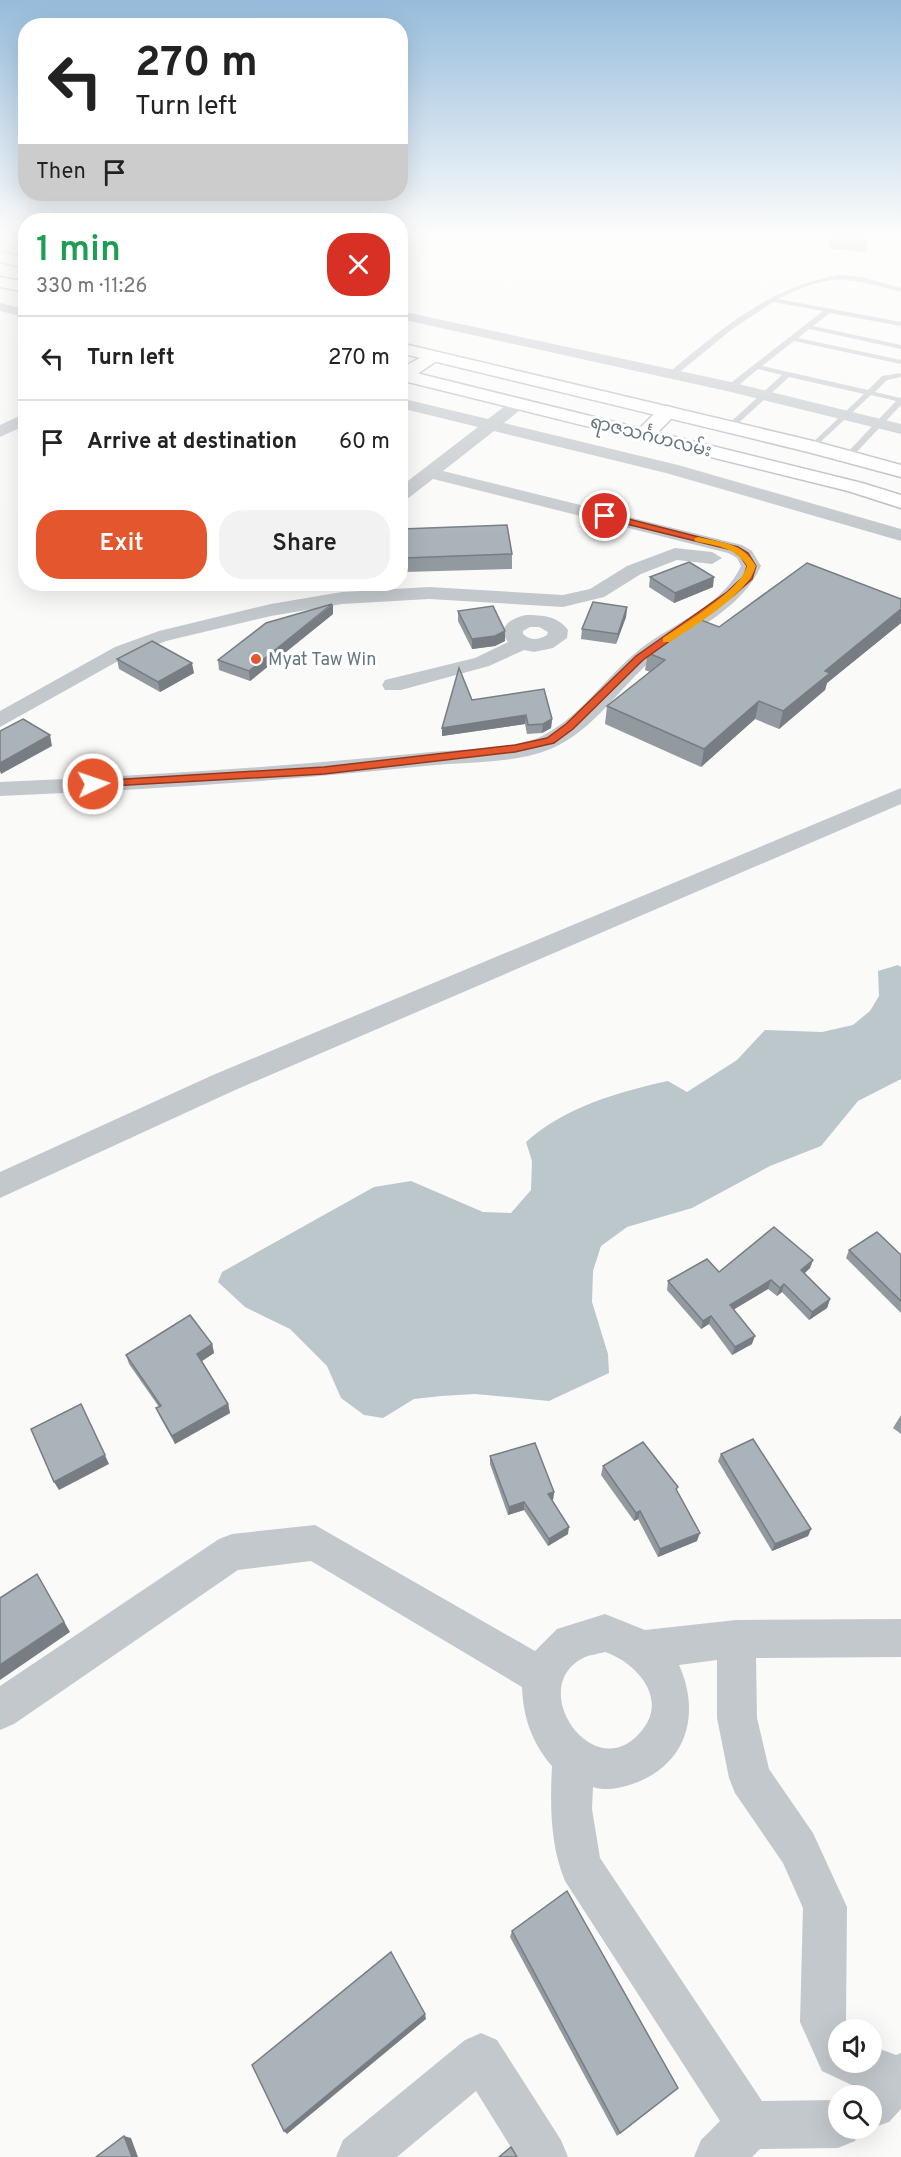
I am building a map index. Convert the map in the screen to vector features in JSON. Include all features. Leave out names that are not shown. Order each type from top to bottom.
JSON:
[{"type":"main road","name":"ရာဇသင်္ဂဟလမ်း","points":[[408,350],[813,447],[901,471]]},
{"type":"main road","points":[[408,370],[432,356]]},
{"type":"main road","name":"ရာဇသင်္ဂဟလမ်း","points":[[408,375],[855,487],[901,502]]},
{"type":"main road","points":[[645,434],[667,412]]},
{"type":"street","points":[[486,334],[731,387],[901,429]]},
{"type":"street","points":[[408,490],[519,403]]},
{"type":"street","points":[[408,405],[682,472],[901,535]]},
{"type":"street","points":[[0,432],[18,422]]},
{"type":"street","points":[[0,789],[324,771],[515,749],[550,741],[570,727],[639,658],[702,616],[748,577],[752,566],[745,555],[735,549],[431,473]]},
{"type":"street","points":[[0,720],[122,651],[159,637],[339,591],[429,593],[563,601],[597,592],[634,570],[675,554],[705,556],[731,564],[748,577]]},
{"type":"street","points":[[393,685],[482,662],[523,644],[513,636],[513,628],[526,621],[538,621],[542,599]]},
{"type":"street","points":[[0,1186],[223,1083],[901,795]]},
{"type":"street","points":[[0,1710],[232,1552],[315,1544],[543,1677]]},
{"type":"street","points":[[605,1632],[626,1637],[645,1649],[659,1666],[668,1687],[670,1709],[665,1731],[654,1750],[637,1763],[616,1769],[594,1767],[573,1758],[556,1742],[544,1722],[540,1699],[543,1677],[552,1658],[566,1643],[585,1634],[605,1632]]},
{"type":"street","points":[[645,1649],[736,1639],[901,1638]]},
{"type":"street","points":[[736,1639],[737,1718],[750,1778],[798,1848],[825,1907],[824,2022],[828,2031]]},
{"type":"street","points":[[573,1758],[572,1809],[580,1866],[750,2125]]},
{"type":"street","points":[[360,2157],[481,2056],[544,2157]]},
{"type":"street","points":[[868,2073],[890,2087]]},
{"type":"street","points":[[718,2157],[750,2125],[828,2124]]},
{"type":"lane","points":[[672,374],[721,334]]},
{"type":"lane","points":[[731,387],[800,334]]},
{"type":"lane","points":[[837,334],[901,348]]},
{"type":"lane","points":[[793,339],[901,362]]},
{"type":"lane","points":[[757,367],[901,401]]},
{"type":"lane","points":[[729,428],[788,374]]},
{"type":"lane","points":[[813,447],[885,378],[901,375]]},
{"type":"lane","points":[[885,378],[901,382]]},
{"type":"lane","points":[[848,456],[901,401]]},
{"type":"shaded area","points":[[898,965],[901,967],[901,1079],[858,1101],[821,1146],[770,1166],[692,1208],[627,1227],[601,1246],[593,1271],[592,1302],[608,1354],[609,1373],[549,1401],[475,1394],[441,1396],[414,1399],[383,1418],[364,1415],[341,1398],[327,1366],[290,1329],[245,1307],[218,1282],[222,1272],[374,1187],[411,1181],[483,1212],[511,1213],[531,1190],[532,1161],[526,1142],[558,1119],[611,1096],[668,1081],[687,1092],[737,1060],[765,1030],[822,1032],[853,1025],[870,1011],[879,996],[878,971]]},
{"type":"building","points":[[507,525],[512,554],[408,558],[408,529]]},
{"type":"building","points":[[689,562],[714,577],[675,593],[650,577]]},
{"type":"building","points":[[807,563],[901,599],[901,609],[825,671],[830,673],[783,711],[759,701],[704,749],[607,706],[665,660],[648,653],[696,618],[719,627]]},
{"type":"building","points":[[593,602],[627,607],[618,634],[582,629]]},
{"type":"building","points":[[332,604],[249,671],[218,660],[266,623]]},
{"type":"building","points":[[493,606],[505,631],[495,636],[472,639],[458,611]]},
{"type":"building","points":[[152,641],[192,663],[158,682],[117,659]]},
{"type":"building","points":[[459,668],[472,700],[544,689],[552,719],[543,724],[528,725],[526,715],[442,728]]},
{"type":"building","points":[[23,719],[50,735],[0,763],[0,731]]},
{"type":"building","points":[[774,1227],[813,1260],[801,1270],[830,1299],[812,1312],[784,1284],[780,1288],[771,1280],[730,1305],[755,1336],[735,1347],[711,1316],[703,1321],[668,1281],[707,1259],[719,1272]]},
{"type":"building","points":[[877,1232],[901,1255],[901,1301],[849,1250]]},
{"type":"building","points":[[190,1315],[212,1344],[197,1354],[228,1404],[172,1436],[156,1408],[161,1406],[126,1355]]},
{"type":"building","points":[[81,1404],[105,1455],[54,1482],[31,1429]]},
{"type":"building","points":[[753,1439],[811,1529],[775,1544],[721,1454]]},
{"type":"building","points":[[643,1442],[678,1487],[676,1489],[700,1533],[660,1549],[640,1511],[636,1513],[603,1466]]},
{"type":"building","points":[[535,1443],[554,1492],[548,1494],[569,1527],[549,1539],[524,1502],[509,1507],[490,1456]]},
{"type":"building","points":[[37,1574],[64,1622],[0,1665],[0,1598]]},
{"type":"building","points":[[567,1891],[678,2088],[620,2133],[512,1931]]},
{"type":"building","points":[[391,1952],[425,2014],[284,2131],[252,2065]]},
{"type":"building","points":[[124,2136],[132,2157],[96,2157]]},
{"type":"building","points":[[511,2147],[517,2157],[499,2157]]},
{"type":"slow traffic","points":[[666,640],[730,594],[748,577],[752,566],[745,555],[735,549],[698,539]]},
{"type":"place","name":"Myat Taw Win","points":[[256,659]]},
{"type":"route","points":[[93,784],[324,771],[515,749],[550,741],[570,727],[639,658],[702,616],[730,594],[748,577],[752,566],[745,555],[735,549],[605,516]]}]
